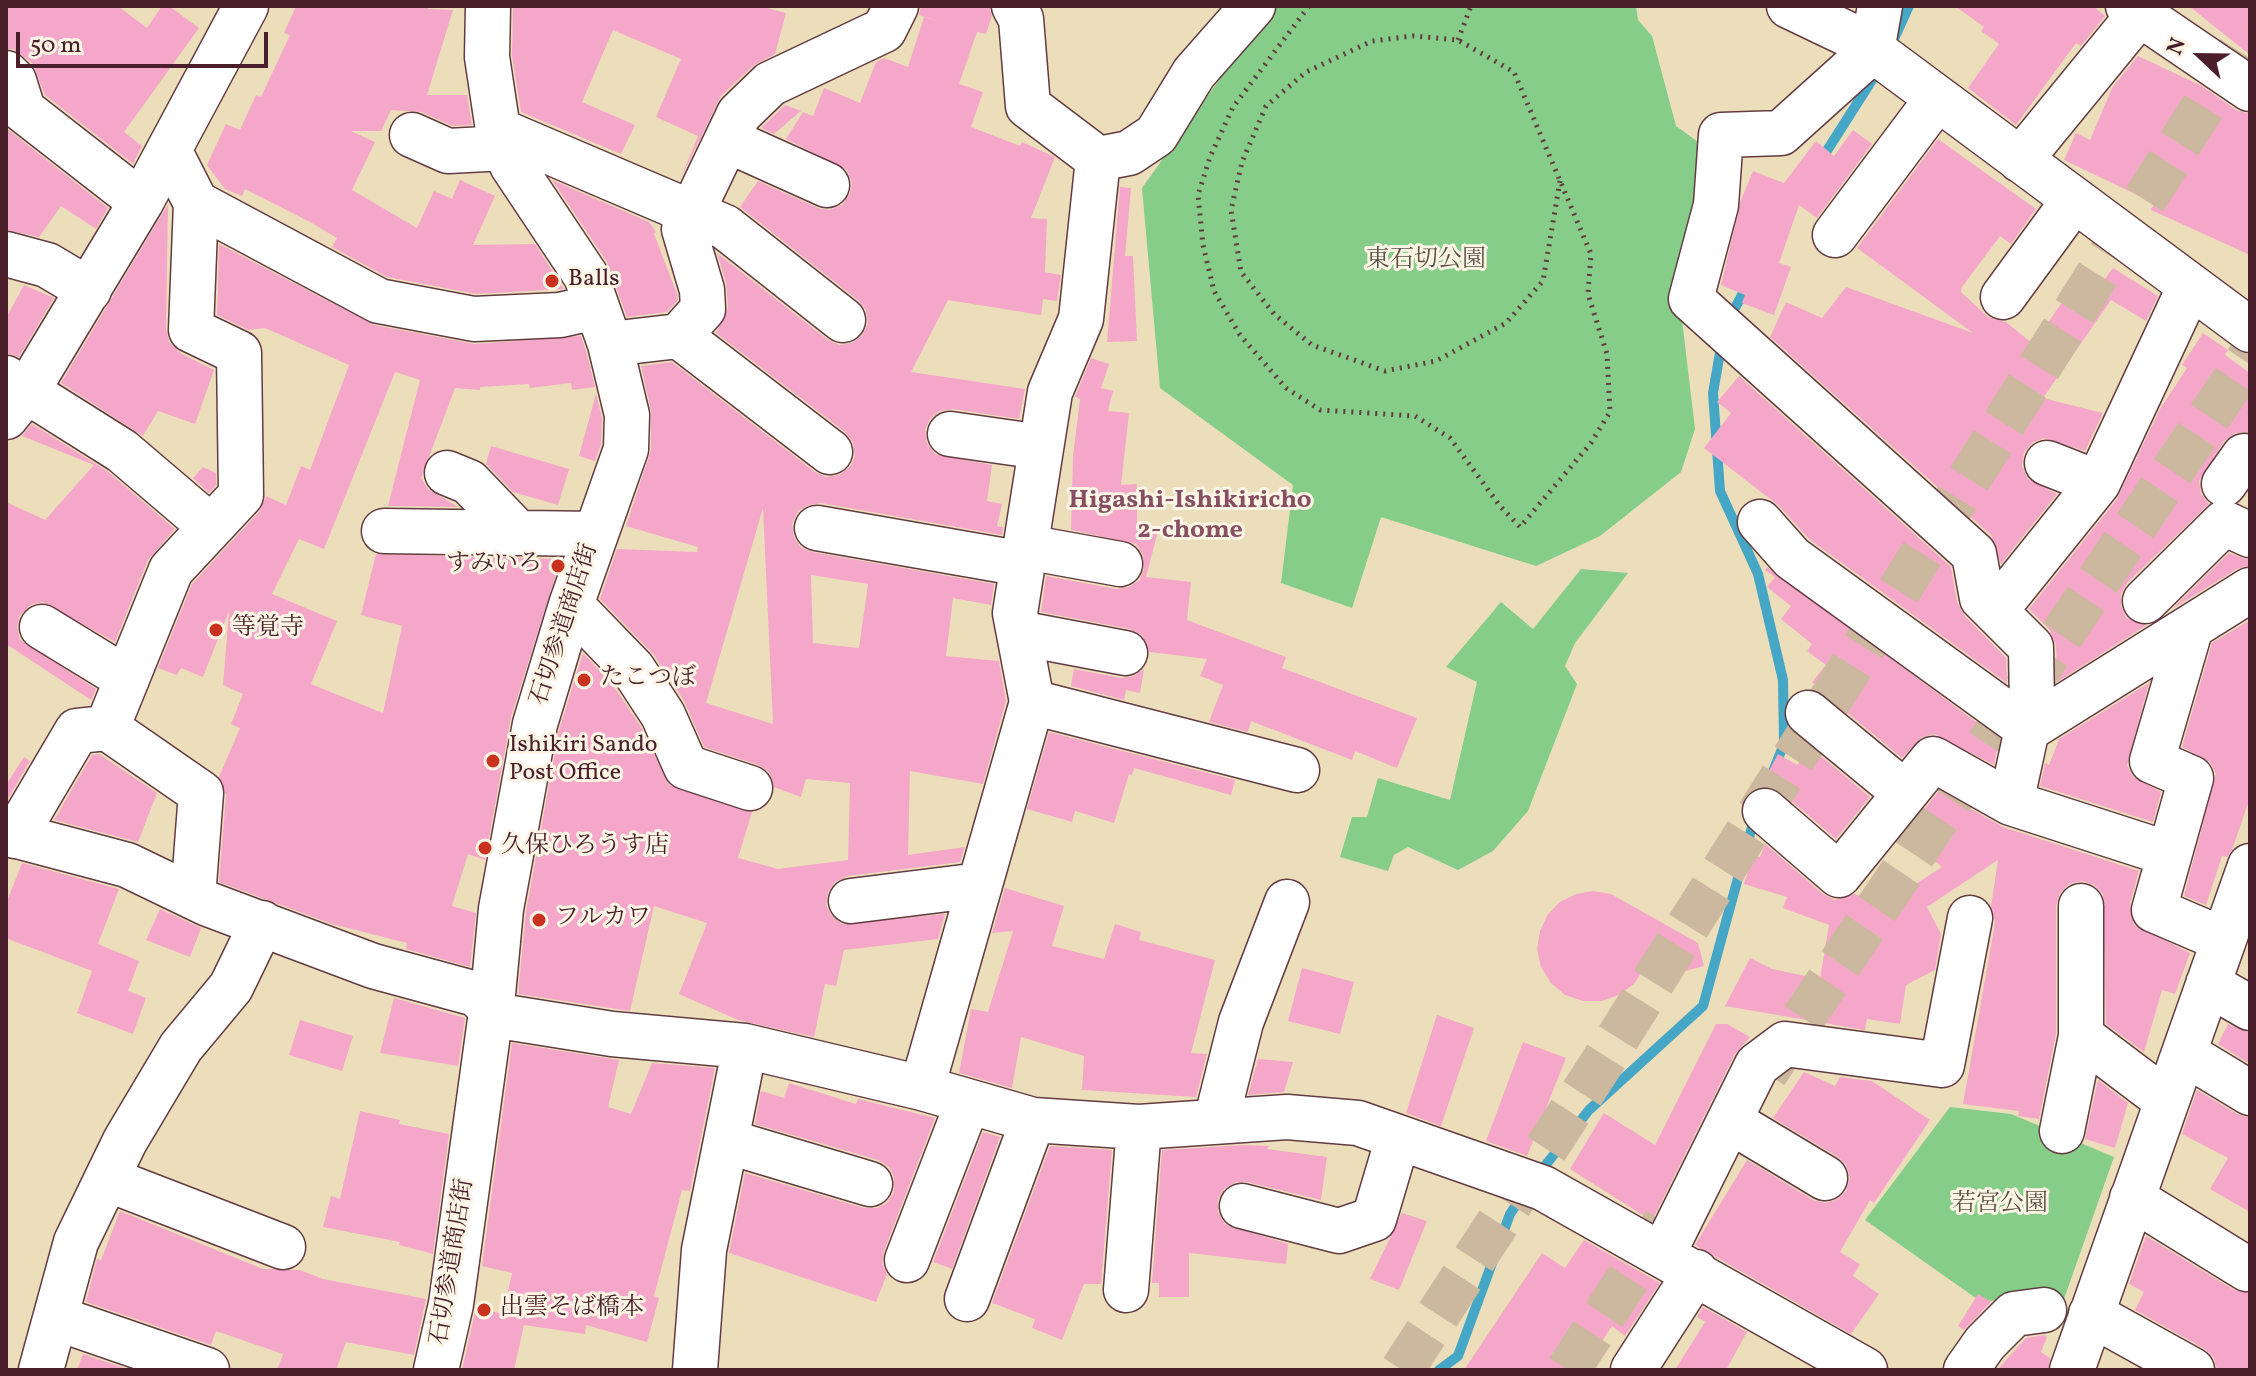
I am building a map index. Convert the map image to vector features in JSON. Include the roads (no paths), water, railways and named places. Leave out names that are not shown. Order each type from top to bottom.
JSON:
[{"type":"street","name":"石切参道商店街","points":[[436,1370],[451,1304],[492,1005],[501,909],[535,724],[571,605],[626,449],[627,415],[586,276],[512,165],[501,139],[487,57],[488,6]]},
{"type":"street","points":[[679,336],[703,309],[702,290],[684,229],[739,114],[770,84],[884,30],[896,6]]},
{"type":"street","points":[[1014,6],[1021,19],[1028,106],[1098,159],[1129,153],[1156,135],[1194,73],[1253,6]]},
{"type":"street","points":[[1789,6],[1858,39],[2250,330]]},
{"type":"street","points":[[1880,6],[1872,51],[1781,133],[1721,135],[1716,205],[1691,299],[1974,554],[1982,598],[2031,647],[2032,706],[2011,803]]},
{"type":"street","points":[[2020,160],[2138,9],[2250,89]]},
{"type":"street","points":[[211,527],[122,451],[13,395],[89,290],[141,202],[169,150],[228,13]]},
{"type":"street","points":[[6,73],[14,81],[23,110],[141,202]]},
{"type":"street","points":[[1835,235],[1937,99]]},
{"type":"street","points":[[412,135],[448,151],[501,139],[725,227],[843,320]]},
{"type":"street","points":[[727,140],[827,185]]},
{"type":"street","points":[[107,728],[171,570],[241,495],[239,353],[191,330],[196,203],[169,150]]},
{"type":"street","points":[[922,1088],[1032,702],[1015,613],[1050,392],[1081,319],[1098,159]]},
{"type":"street","points":[[2003,297],[2074,200]]},
{"type":"street","points":[[196,203],[379,301],[474,319],[560,315],[603,326],[679,336],[830,452]]},
{"type":"street","points":[[6,254],[47,265],[89,290]]},
{"type":"street","points":[[1995,611],[2098,483],[2190,286]]},
{"type":"street","points":[[950,434],[1041,447]]},
{"type":"street","points":[[2047,463],[2098,483]]},
{"type":"street","points":[[447,473],[469,482],[518,533]]},
{"type":"street","points":[[1760,522],[1792,558],[2028,729]]},
{"type":"street","points":[[2145,601],[2224,523],[2250,535]]},
{"type":"street","points":[[817,528],[1120,564]]},
{"type":"street","points":[[384,531],[595,534]]},
{"type":"street","points":[[2028,729],[2250,590]]},
{"type":"street","points":[[571,605],[633,669],[663,715],[686,767],[750,788]]},
{"type":"street","points":[[42,627],[127,679]]},
{"type":"street","points":[[2191,627],[2152,761],[2191,778],[2154,910],[2224,940]]},
{"type":"street","points":[[1019,633],[1125,653]]},
{"type":"street","points":[[1032,702],[1297,770]]},
{"type":"street","points":[[1808,713],[1905,793]]},
{"type":"street","points":[[193,897],[201,793],[107,728],[77,731],[11,834],[127,865],[193,897],[373,966],[476,994],[492,1005],[499,1016],[612,1034],[745,1046],[922,1088],[1033,1120],[1139,1127],[1287,1117],[1343,1122],[1543,1188],[1865,1370]]},
{"type":"street","points":[[1765,811],[1839,875],[1933,759],[2011,803],[2169,854]]},
{"type":"street","points":[[2072,1370],[2249,875]]},
{"type":"street","points":[[851,901],[980,885]]},
{"type":"street","points":[[1216,1121],[1241,1022],[1287,902]]},
{"type":"street","points":[[2062,1131],[2081,1036],[2081,906]]},
{"type":"street","points":[[1633,1370],[1679,1263],[1730,1121],[1757,1065],[1785,1044],[1942,1065],[1970,918]]},
{"type":"street","points":[[41,1370],[76,1242],[107,1179],[181,1047],[231,987],[262,923]]},
{"type":"street","points":[[2208,984],[2250,1008]]},
{"type":"street","points":[[2081,1036],[2167,1101]]},
{"type":"street","points":[[695,1370],[704,1250],[745,1046]]},
{"type":"street","points":[[2184,1053],[2250,1093]]},
{"type":"street","points":[[907,1260],[968,1102]]},
{"type":"street","points":[[967,1299],[1033,1120]]},
{"type":"street","points":[[1730,1121],[1825,1178]]},
{"type":"street","points":[[1126,1290],[1139,1127]]},
{"type":"street","points":[[1242,1206],[1339,1231],[1374,1219],[1398,1138]]},
{"type":"street","points":[[726,1141],[870,1184]]},
{"type":"street","points":[[107,1179],[283,1247]]},
{"type":"street","points":[[2132,1198],[2247,1269]]},
{"type":"street","points":[[1966,1370],[1985,1343],[2014,1314],[2044,1310]]},
{"type":"street","points":[[2091,1314],[2192,1370]]},
{"type":"street","points":[[56,1318],[207,1370]]},
{"type":"waterway","points":[[1893,41],[1909,6]]},
{"type":"waterway","points":[[1821,160],[1879,69]]},
{"type":"waterway","points":[[1729,319],[1748,284]]},
{"type":"waterway","points":[[1722,341],[1713,393],[1720,491],[1758,574],[1783,680],[1784,744],[1761,801]]},
{"type":"waterway","points":[[1537,1176],[1589,1110],[1703,1006],[1755,816]]},
{"type":"waterway","points":[[1439,1370],[1458,1356],[1510,1214],[1525,1192]]},
{"type":"tunnel","points":[[1402,1370],[1605,1058],[2250,32]]},
{"type":"tunnel","points":[[1766,1073],[2250,356]]},
{"type":"tunnel","points":[[1568,1370],[1669,1216]]},
{"type":"place","name":"Balls","points":[[552,281]]},
{"type":"place","name":"すみいろ","points":[[558,566]]},
{"type":"place","name":"等覚寺","points":[[216,630]]},
{"type":"place","name":"たこつぼ","points":[[584,680]]},
{"type":"place","name":"Ishikiri Sando Post Office","points":[[493,761]]},
{"type":"place","name":"久保ひろうす店","points":[[485,848]]},
{"type":"place","name":"フルカワ","points":[[539,920]]},
{"type":"place","name":"出雲そば橋本","points":[[484,1310]]},
{"type":"district","name":"Higashi-Ishikiricho 2-chome","points":[[1190,517]]},
{"type":"park label","name":"東石切公園","points":[[1426,262]]},
{"type":"park label","name":"若宮公園","points":[[2000,1206]]}]
